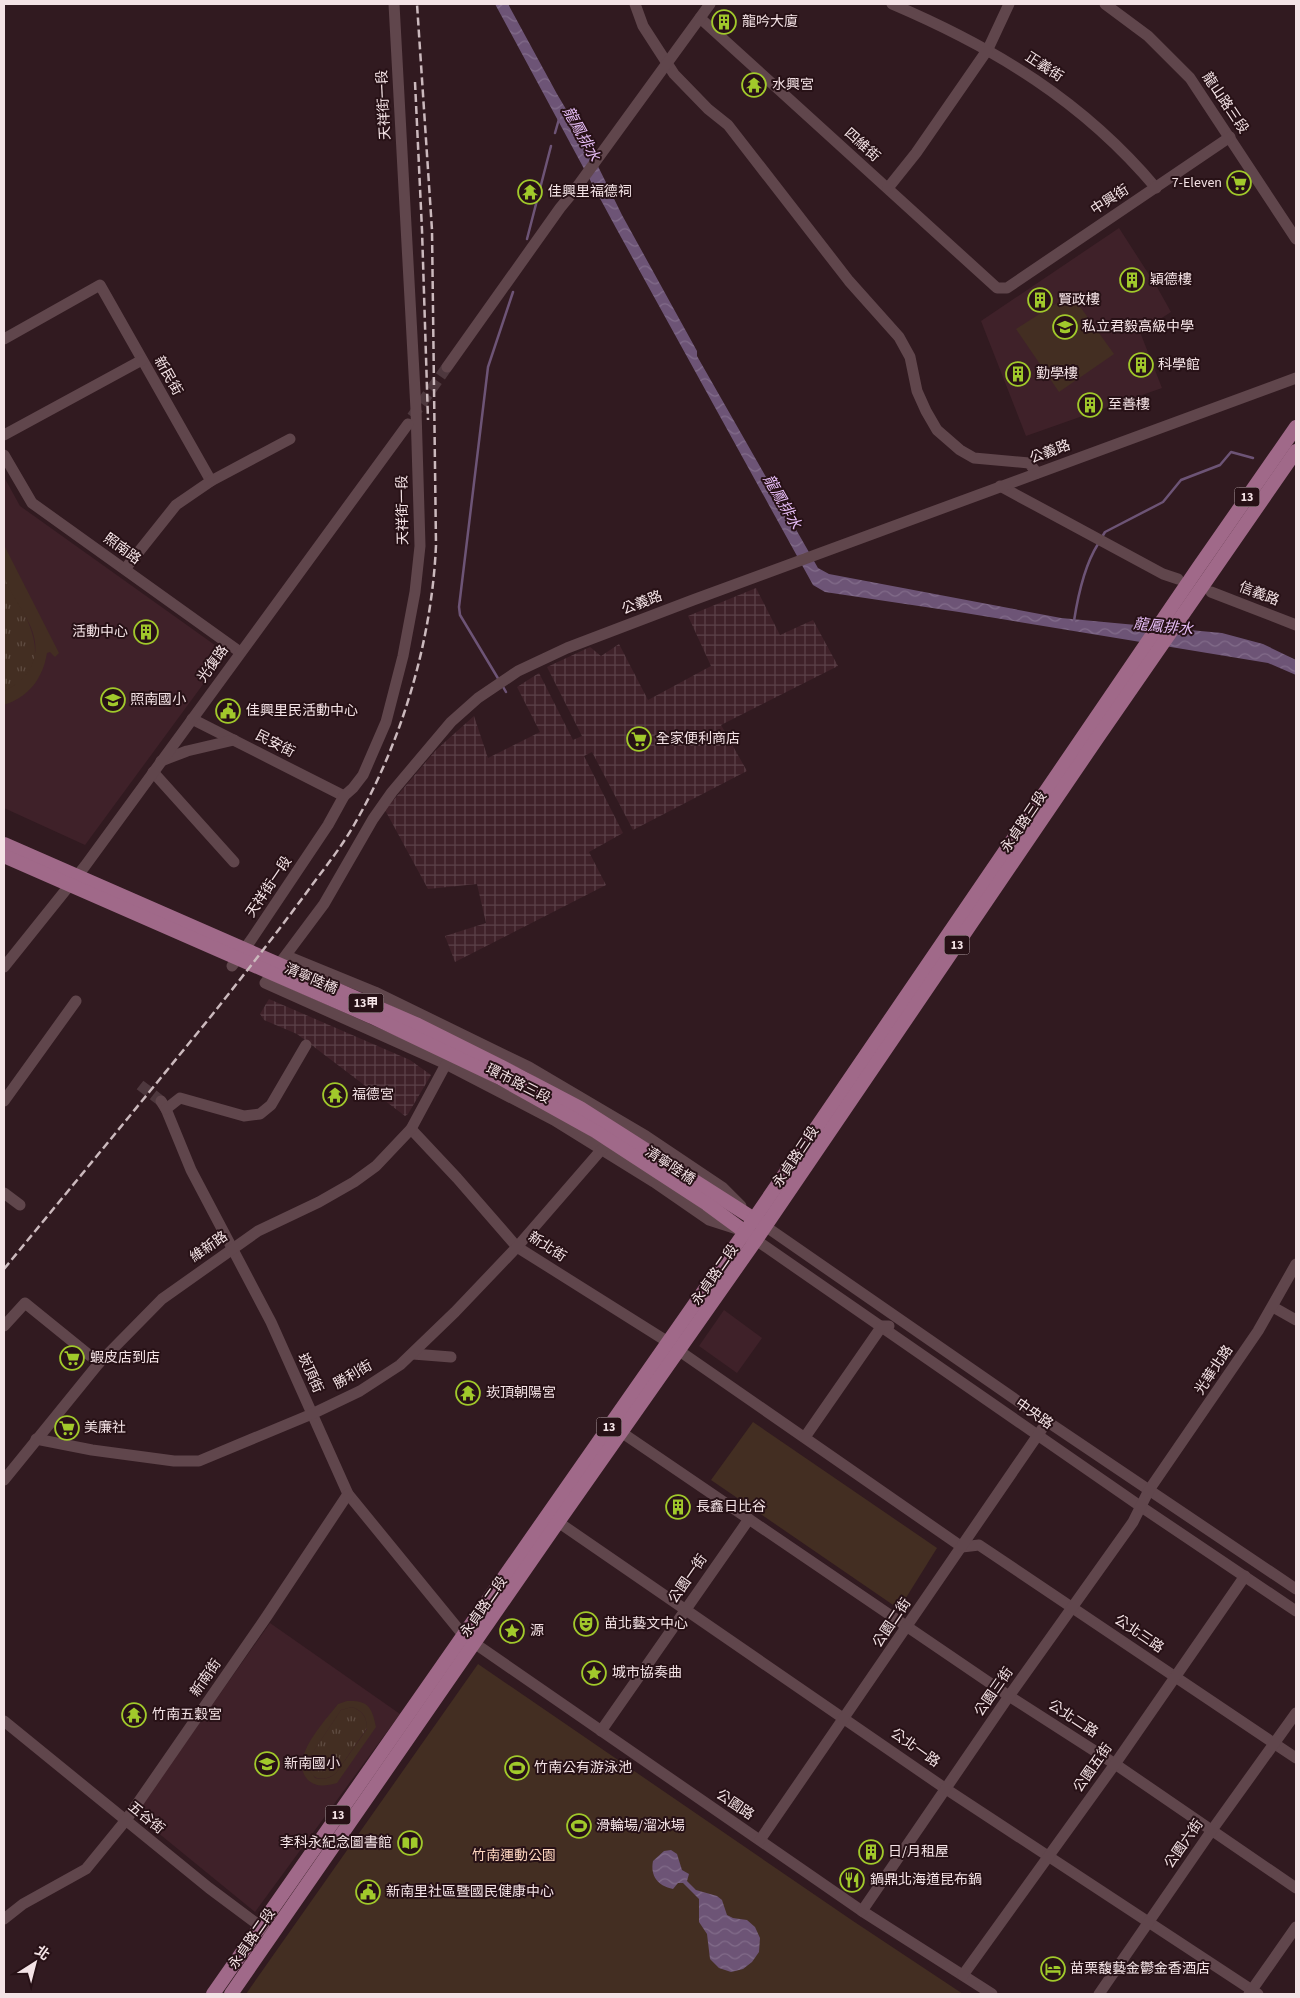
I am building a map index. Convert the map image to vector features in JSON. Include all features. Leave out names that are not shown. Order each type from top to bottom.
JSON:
[{"type":"main road","name":"永貞路三段","points":[[751,1236],[1205,570],[1296,427]]},
{"type":"main road","name":"永貞路三段","points":[[1205,570],[1296,450]]},
{"type":"main road","name":"清寧陸橋","points":[[4,844],[435,1033],[580,1108],[709,1198]]},
{"type":"main road","name":"清寧陸橋","points":[[4,856],[372,1017],[500,1078],[709,1198]]},
{"type":"main road","name":"13甲","points":[[709,1198],[759,1223]]},
{"type":"main road","name":"13甲","points":[[709,1198],[751,1236]]},
{"type":"main road","name":"永貞路二段","points":[[231,1994],[272,1936],[469,1640],[751,1236]]},
{"type":"main road","name":"永貞路二段","points":[[213,1994],[469,1640],[558,1522],[586,1472],[621,1432],[673,1346]]},
{"type":"street","name":"天祥街一段","points":[[232,966],[328,825],[344,796],[363,775],[382,731],[403,656],[415,592],[420,546],[412,424],[415,396],[394,4]]},
{"type":"street","points":[[635,4],[643,26],[674,74],[708,109],[728,125],[848,282],[899,336],[910,357],[917,391],[937,430],[960,450],[974,458],[1029,463],[1036,473]]},
{"type":"street","name":"正義街","points":[[892,4],[911,7],[988,49],[1062,96],[1118,145],[1156,188]]},
{"type":"street","points":[[888,188],[916,153],[988,49],[1009,4]]},
{"type":"street","name":"龍山路三段","points":[[1105,4],[1148,36],[1190,78],[1296,239]]},
{"type":"street","points":[[447,367],[560,208],[692,30],[703,9]]},
{"type":"street","name":"四維街","points":[[703,9],[888,188],[997,288],[1007,288]]},
{"type":"street","name":"中興街","points":[[1007,288],[1230,137]]},
{"type":"street","name":"新民街","points":[[4,339],[100,286],[211,481]]},
{"type":"street","points":[[4,435],[142,360]]},
{"type":"street","name":"公義路","points":[[287,956],[332,891],[372,819],[399,784],[452,722],[494,686],[508,677],[567,648],[789,564],[1296,378]]},
{"type":"street","name":"光復路","points":[[4,967],[8,955],[85,866],[240,652],[412,424]]},
{"type":"street","points":[[125,569],[176,505],[211,481],[290,439]]},
{"type":"street","name":"照南路","points":[[4,455],[32,503],[240,652]]},
{"type":"street","points":[[1000,486],[1163,574],[1178,579]]},
{"type":"street","name":"信義路","points":[[1211,592],[1296,625]]},
{"type":"street","name":"民安街","points":[[192,718],[344,796]]},
{"type":"street","points":[[161,761],[187,751],[234,740]]},
{"type":"street","points":[[153,772],[234,862]]},
{"type":"street","name":"環市路三段","points":[[751,1236],[709,1220],[602,1149],[554,1120],[446,1064],[265,983],[287,956],[375,992],[538,1072],[646,1136],[722,1187],[759,1223]]},
{"type":"street","points":[[4,1101],[76,1001]]},
{"type":"street","name":"崁頂街","points":[[306,1045],[271,1105],[260,1114],[244,1116],[180,1098],[163,1105],[190,1170],[271,1322],[348,1494],[469,1640]]},
{"type":"street","points":[[481,1082],[496,1051]]},
{"type":"street","name":"維新路","points":[[4,1480],[99,1363],[162,1299],[258,1232],[319,1202],[354,1182],[376,1166],[411,1129],[446,1064]]},
{"type":"street","name":"新北街","points":[[411,1129],[517,1247],[673,1346],[962,1547]]},
{"type":"street","name":"勝利街","points":[[36,1439],[101,1452],[174,1461],[199,1461],[312,1414],[360,1391],[400,1365],[455,1312],[517,1247],[602,1149]]},
{"type":"street","points":[[4,1193],[20,1205]]},
{"type":"street","name":"中央路","points":[[759,1223],[1048,1422],[1296,1589]]},
{"type":"street","name":"中央路","points":[[751,1236],[1140,1506],[1296,1611]]},
{"type":"street","name":"光華北路","points":[[1149,1490],[1225,1380],[1272,1307],[1296,1264]]},
{"type":"street","points":[[4,1326],[25,1303],[99,1363]]},
{"type":"street","points":[[1272,1307],[1296,1320]]},
{"type":"street","points":[[804,1437],[882,1326],[910,1326]]},
{"type":"street","points":[[413,1354],[451,1356]]},
{"type":"street","name":"公園二街","points":[[760,1840],[1048,1422]]},
{"type":"street","name":"公北二路","points":[[621,1432],[1009,1696],[1115,1764],[1296,1888]]},
{"type":"street","name":"公園三街","points":[[862,1911],[1009,1696],[1133,1522],[1149,1490]]},
{"type":"street","name":"新南街","points":[[4,1919],[23,1904],[86,1869],[126,1820],[267,1616],[348,1494]]},
{"type":"street","name":"公園一街","points":[[601,1731],[749,1518]]},
{"type":"street","name":"公北一路","points":[[558,1522],[946,1789],[1252,1993]]},
{"type":"street","name":"公北三路","points":[[962,1547],[979,1545],[1296,1758]]},
{"type":"street","name":"公園五街","points":[[962,1975],[1115,1764],[1246,1576]]},
{"type":"street","name":"公園路","points":[[469,1640],[862,1911],[992,1994]]},
{"type":"street","name":"公園六街","points":[[1099,1994],[1212,1830],[1296,1713]]},
{"type":"street","name":"五谷街","points":[[4,1721],[259,1928],[272,1936]]},
{"type":"street","points":[[1252,1993],[1296,1926]]},
{"type":"shaded area","name":"私立君毅高級中學","points":[[1119,228],[1171,312],[1140,332],[1162,388],[1026,436],[981,321]]},
{"type":"shaded area","name":"照南國小","points":[[4,477],[20,506],[226,653],[85,845],[4,808]]},
{"type":"shaded area","points":[[756,588],[780,635],[813,620],[838,666],[721,725],[747,771],[633,830],[592,752],[584,756],[623,833],[589,852],[606,885],[455,962],[445,936],[486,923],[477,884],[428,889],[385,810],[436,750],[474,716],[488,758],[540,732],[517,687],[539,673],[573,740],[582,736],[547,667],[590,647],[601,656],[619,644],[648,700],[711,666],[688,616]]},
{"type":"shaded area","points":[[269,999],[410,1060],[431,1075],[408,1114],[405,1116],[297,1034],[264,1020],[260,1014]]},
{"type":"shaded area","points":[[724,1310],[762,1338],[737,1373],[699,1346]]},
{"type":"shaded area","name":"新南國小","points":[[270,1623],[400,1714],[255,1912],[135,1814]]},
{"type":"green space","points":[[1071,294],[1114,354],[1059,392],[1016,329]]},
{"type":"green space","points":[[4,545],[59,653],[55,657],[50,652],[47,653],[42,671],[28,692],[4,705],[4,691],[19,682],[30,669],[35,656],[35,644],[33,632],[28,621],[4,576]]},
{"type":"green space","points":[[4,575],[28,621],[35,653],[32,668],[22,681],[4,691]]},
{"type":"green space","points":[[753,1422],[937,1548],[899,1609],[711,1480]]},
{"type":"green space","name":"竹南運動公園","points":[[478,1664],[853,1921],[963,1994],[246,1994]]},
{"type":"green space","points":[[354,1701],[368,1706],[373,1714],[376,1727],[337,1783],[314,1784],[307,1779],[303,1770],[302,1761],[305,1751],[338,1704]],"holes":[[[352,1707],[364,1715],[367,1729],[336,1773],[331,1777],[315,1778],[307,1767],[307,1761],[341,1710]]]},
{"type":"green space","points":[[352,1707],[359,1710],[363,1715],[367,1728],[336,1773],[321,1779],[313,1776],[307,1761],[341,1710]]},
{"type":"water","points":[[495,4],[508,4],[588,146],[622,215],[697,351],[697,356],[818,568],[829,574],[1061,618],[1222,633],[1263,644],[1296,660],[1296,675],[1268,663],[825,592],[813,585]]},
{"type":"water","points":[[671,1850],[677,1854],[682,1870],[689,1874],[687,1881],[696,1890],[717,1896],[722,1900],[727,1915],[747,1920],[755,1927],[760,1938],[759,1952],[752,1962],[743,1969],[731,1972],[719,1968],[710,1959],[707,1934],[699,1922],[699,1899],[683,1883],[678,1883],[673,1889],[656,1880],[652,1866],[653,1861],[664,1851]]},
{"type":"waterway","name":"龍鳳排水","points":[[555,133],[559,119]]},
{"type":"waterway","points":[[527,239],[551,146]]},
{"type":"waterway","points":[[499,680],[460,615],[459,607],[488,367],[513,292]]},
{"type":"waterway","points":[[1102,537],[1105,532],[1163,502],[1181,480],[1220,465],[1231,452],[1253,458]]},
{"type":"waterway","points":[[1074,621],[1085,571],[1098,544]]},
{"type":"waterway","points":[[502,685],[506,692]]},
{"type":"tunnel","points":[[412,417],[447,367]]},
{"type":"tunnel","points":[[140,1085],[161,1101]]},
{"type":"railway","points":[[4,1269],[212,1015],[334,855],[354,825],[371,793],[400,725],[412,690],[428,617],[436,545],[432,230],[417,4]]},
{"type":"railway","points":[[415,82],[428,420]]},
{"type":"place","name":"龍吟大廈","points":[[724,22]]},
{"type":"place","name":"水興宮","points":[[754,85]]},
{"type":"place","name":"7-Eleven","points":[[1239,183]]},
{"type":"place","name":"佳興里福德祠","points":[[530,192]]},
{"type":"place","name":"穎德樓","points":[[1132,280]]},
{"type":"place","name":"賢政樓","points":[[1040,300]]},
{"type":"place","name":"私立君毅高級中學","points":[[1065,327]]},
{"type":"place","name":"科學館","points":[[1141,365]]},
{"type":"place","name":"勤學樓","points":[[1018,374]]},
{"type":"place","name":"至善樓","points":[[1090,405]]},
{"type":"place","name":"活動中心","points":[[146,632]]},
{"type":"place","name":"照南國小","points":[[113,700]]},
{"type":"place","name":"佳興里民活動中心","points":[[228,711]]},
{"type":"place","name":"全家便利商店","points":[[639,739]]},
{"type":"place","name":"福德宮","points":[[335,1095]]},
{"type":"place","name":"蝦皮店到店","points":[[72,1358]]},
{"type":"place","name":"崁頂朝陽宮","points":[[468,1393]]},
{"type":"place","name":"美廉社","points":[[67,1428]]},
{"type":"place","name":"長鑫日比谷","points":[[678,1507]]},
{"type":"place","name":"苗北藝文中心","points":[[586,1624]]},
{"type":"place","name":"源","points":[[512,1631]]},
{"type":"place","name":"城市協奏曲","points":[[594,1673]]},
{"type":"place","name":"竹南五穀宮","points":[[134,1715]]},
{"type":"place","name":"新南國小","points":[[267,1764]]},
{"type":"place","name":"竹南公有游泳池","points":[[517,1768]]},
{"type":"place","name":"滑輪場/溜冰場","points":[[579,1826]]},
{"type":"place","name":"李科永紀念圖書館","points":[[410,1843]]},
{"type":"place","name":"日/月租屋","points":[[871,1852]]},
{"type":"place","name":"鍋鼎北海道昆布鍋","points":[[852,1880]]},
{"type":"place","name":"新南里社區暨國民健康中心","points":[[368,1892]]},
{"type":"place","name":"苗栗馥藝金鬱金香酒店","points":[[1053,1969]]}]
